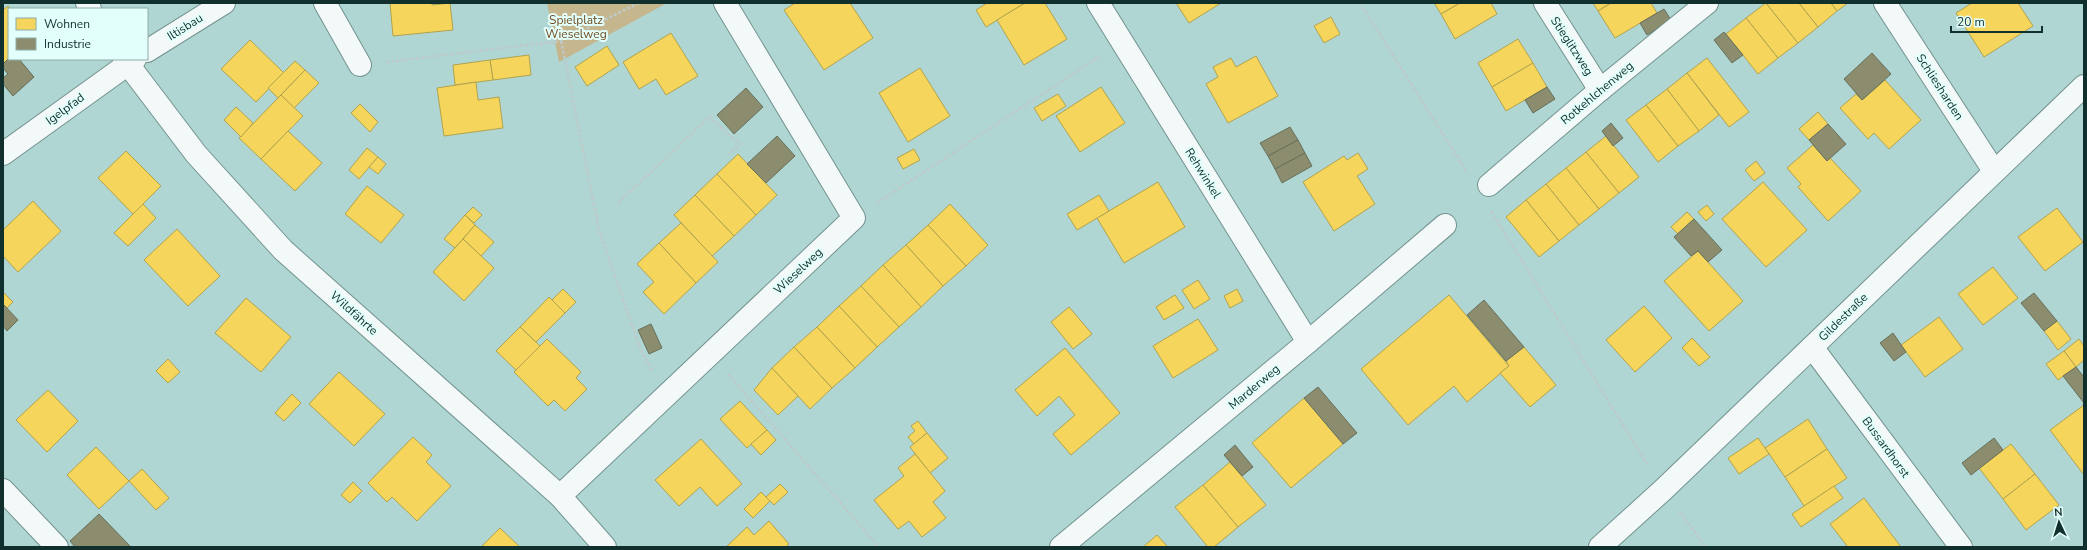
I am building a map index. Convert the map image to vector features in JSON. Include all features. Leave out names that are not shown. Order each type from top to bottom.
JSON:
[{"type":"street","name":"Iltisbau","points":[[148,50],[224,3]]},
{"type":"street","points":[[325,3],[360,65]]},
{"type":"street","points":[[725,3],[854,218]]},
{"type":"street","name":"Rehwinkel","points":[[1098,3],[1308,342]]},
{"type":"street","name":"Stieglitzweg","points":[[1545,3],[1600,90]]},
{"type":"street","name":"Rotkehlchenweg","points":[[1489,185],[1600,90],[1707,3]]},
{"type":"street","name":"Schliesharden","points":[[1885,3],[1994,171]]},
{"type":"street","name":"Igelpfad","points":[[3,154],[129,61]]},
{"type":"street","name":"Wildfährte","points":[[129,61],[196,154],[283,250],[560,496],[605,547]]},
{"type":"street","name":"Gildestraße","points":[[1600,547],[1664,490],[2084,86]]},
{"type":"street","name":"Wieselweg","points":[[560,496],[854,218]]},
{"type":"street","name":"Marderweg","points":[[1061,547],[1308,342],[1445,225]]},
{"type":"street","name":"Bussardhorst","points":[[1812,346],[1960,547]]},
{"type":"street","points":[[3,490],[57,547]]},
{"type":"path","points":[[360,65],[561,42],[639,3]]},
{"type":"path","points":[[1360,3],[1467,174]]},
{"type":"path","points":[[854,218],[1122,41]]},
{"type":"path","points":[[561,42],[599,230],[640,348],[665,397]]},
{"type":"path","points":[[618,203],[709,117],[740,144],[729,154]]},
{"type":"path","points":[[1488,207],[1664,490],[1706,547]]},
{"type":"path","points":[[710,354],[879,547]]},
{"type":"green space","name":"Spielplatz Wieselweg","points":[[547,3],[667,3],[559,62]]},
{"type":"building: Wohnen","points":[[390,3],[432,3],[432,5],[450,3],[453,30],[393,36]]},
{"type":"building: Wohnen","points":[[795,3],[850,3],[873,38],[824,70],[784,10]]},
{"type":"building: Wohnen","points":[[987,3],[1025,3],[986,27],[976,10]]},
{"type":"building: Wohnen","points":[[1025,3],[1045,3],[1067,39],[1024,65],[997,20]]},
{"type":"building: Wohnen","points":[[1176,3],[1221,3],[1189,23]]},
{"type":"building: Wohnen","points":[[1434,3],[1460,3],[1441,14]]},
{"type":"building: Wohnen","points":[[1460,3],[1491,3],[1497,14],[1455,39],[1441,14]]},
{"type":"building: Wohnen","points":[[1593,3],[1611,3],[1598,11]]},
{"type":"building: Wohnen","points":[[1611,3],[1651,3],[1657,13],[1615,38],[1598,11]]},
{"type":"building: Wohnen","points":[[1766,3],[1798,43],[1778,58],[1746,18]]},
{"type":"building: Wohnen","points":[[1766,3],[1799,3],[1818,27],[1798,43]]},
{"type":"building: Wohnen","points":[[1799,3],[1831,3],[1837,11],[1818,27]]},
{"type":"building: Wohnen","points":[[1831,3],[1848,3],[1837,11]]},
{"type":"building: Wohnen","points":[[1972,3],[2018,3],[2033,26],[1984,57],[1956,13]]},
{"type":"building: Wohnen","points":[[8,6],[10,8],[8,8],[8,59],[3,64],[3,10]]},
{"type":"building: Wohnen","points":[[1331,17],[1340,34],[1324,43],[1314,26]]},
{"type":"building: Wohnen","points":[[1746,18],[1778,58],[1758,74],[1726,34]]},
{"type":"building: Wohnen","points":[[671,33],[698,76],[666,95],[656,79],[639,89],[623,62]]},
{"type":"building: Wohnen","points":[[1518,39],[1533,63],[1492,87],[1478,63]]},
{"type":"building: Wohnen","points":[[250,40],[284,73],[256,102],[221,69]]},
{"type":"building: Wohnen","points":[[607,46],[619,65],[587,86],[575,67]]},
{"type":"building: Wohnen","points":[[529,55],[531,75],[493,80],[490,60]]},
{"type":"building: Wohnen","points":[[1256,56],[1278,96],[1228,123],[1206,84],[1218,77],[1213,67],[1231,58],[1236,67]]},
{"type":"building: Wohnen","points":[[1707,58],[1749,112],[1729,127],[1687,73]]},
{"type":"building: Wohnen","points":[[490,60],[493,80],[455,85],[453,65]]},
{"type":"building: Wohnen","points":[[295,61],[305,70],[278,98],[268,88]]},
{"type":"building: Wohnen","points":[[1533,63],[1547,87],[1506,111],[1492,87]]},
{"type":"building: Wohnen","points":[[920,68],[950,116],[908,142],[879,93]]},
{"type":"building: Wohnen","points":[[305,70],[319,83],[294,108],[281,95]]},
{"type":"building: Wohnen","points":[[1687,73],[1719,115],[1699,131],[1667,89]]},
{"type":"building: Wohnen","points":[[1885,80],[1921,120],[1889,149],[1874,133],[1868,139],[1840,108],[1856,94],[1862,100]]},
{"type":"building: Wohnen","points":[[476,82],[478,100],[499,97],[503,128],[444,136],[437,88]]},
{"type":"building: Wohnen","points":[[1101,87],[1125,123],[1080,152],[1056,116]]},
{"type":"building: Wohnen","points":[[1667,89],[1699,131],[1678,146],[1646,105]]},
{"type":"building: Wohnen","points":[[1058,94],[1066,106],[1042,121],[1034,108]]},
{"type":"building: Wohnen","points":[[281,95],[303,116],[261,159],[239,138]]},
{"type":"building: Wohnen","points":[[360,104],[378,122],[370,132],[351,113]]},
{"type":"building: Wohnen","points":[[1646,105],[1678,146],[1658,162],[1626,120]]},
{"type":"building: Wohnen","points":[[236,107],[253,123],[241,137],[224,120]]},
{"type":"building: Wohnen","points":[[1818,112],[1828,124],[1809,140],[1799,129]]},
{"type":"building: Wohnen","points":[[288,131],[322,163],[295,191],[261,159]]},
{"type":"building: Wohnen","points":[[1606,136],[1639,177],[1619,193],[1586,152]]},
{"type":"building: Wohnen","points":[[1813,145],[1827,161],[1830,158],[1861,191],[1828,221],[1798,187],[1801,184],[1787,168]]},
{"type":"building: Wohnen","points":[[367,148],[378,157],[359,179],[349,170]]},
{"type":"building: Wohnen","points":[[914,149],[920,160],[903,169],[897,158]]},
{"type":"building: Wohnen","points":[[126,151],[161,186],[133,214],[98,178]]},
{"type":"building: Wohnen","points":[[1586,152],[1619,193],[1599,209],[1566,168]]},
{"type":"building: Wohnen","points":[[1358,153],[1368,169],[1357,176],[1375,204],[1334,231],[1303,182],[1344,156],[1347,160]]},
{"type":"building: Wohnen","points":[[738,154],[777,195],[756,215],[717,174]]},
{"type":"building: Wohnen","points":[[378,157],[386,164],[378,174],[369,167]]},
{"type":"building: Wohnen","points":[[1756,161],[1765,173],[1754,181],[1745,170]]},
{"type":"building: Wohnen","points":[[1566,168],[1599,209],[1579,225],[1546,184]]},
{"type":"building: Wohnen","points":[[717,174],[756,215],[734,236],[695,195]]},
{"type":"building: Wohnen","points":[[1158,182],[1185,227],[1124,263],[1097,218]]},
{"type":"building: Wohnen","points":[[1763,182],[1807,230],[1766,267],[1722,219]]},
{"type":"building: Wohnen","points":[[1546,184],[1579,225],[1559,241],[1526,200]]},
{"type":"building: Wohnen","points":[[367,186],[404,215],[381,243],[345,214]]},
{"type":"building: Wohnen","points":[[695,195],[734,236],[712,256],[674,215]]},
{"type":"building: Wohnen","points":[[1099,195],[1109,211],[1077,230],[1067,214]]},
{"type":"building: Wohnen","points":[[1526,200],[1559,241],[1539,257],[1506,217]]},
{"type":"building: Wohnen","points":[[33,201],[61,231],[18,272],[3,256],[3,230]]},
{"type":"building: Wohnen","points":[[143,204],[156,218],[128,246],[114,233]]},
{"type":"building: Wohnen","points":[[950,204],[988,245],[966,266],[928,225]]},
{"type":"building: Wohnen","points":[[1707,205],[1714,214],[1706,221],[1698,212]]},
{"type":"building: Wohnen","points":[[473,207],[482,215],[474,223],[465,215]]},
{"type":"building: Wohnen","points":[[2057,208],[2083,242],[2045,271],[2018,237]]},
{"type":"building: Wohnen","points":[[1687,212],[1694,219],[1678,234],[1671,227]]},
{"type":"building: Wohnen","points":[[465,215],[475,225],[455,248],[444,239]]},
{"type":"building: Wohnen","points":[[681,223],[718,262],[696,283],[659,243]]},
{"type":"building: Wohnen","points":[[475,225],[494,242],[481,256],[463,239]]},
{"type":"building: Wohnen","points":[[928,225],[966,266],[943,286],[906,245]]},
{"type":"building: Wohnen","points":[[177,229],[220,276],[188,306],[144,260]]},
{"type":"building: Wohnen","points":[[463,239],[494,268],[464,301],[433,272]]},
{"type":"building: Wohnen","points":[[659,243],[696,283],[664,314],[643,292],[654,282],[637,264]]},
{"type":"building: Wohnen","points":[[906,245],[943,286],[921,307],[883,265]]},
{"type":"building: Wohnen","points":[[1698,251],[1743,301],[1709,331],[1664,281]]},
{"type":"building: Wohnen","points":[[883,265],[921,307],[899,327],[861,286]]},
{"type":"building: Wohnen","points":[[1993,267],[2018,298],[1983,325],[1958,294]]},
{"type":"building: Wohnen","points":[[1198,280],[1210,299],[1194,309],[1182,290]]},
{"type":"building: Wohnen","points":[[861,286],[899,327],[877,347],[839,306]]},
{"type":"building: Wohnen","points":[[563,289],[576,302],[565,313],[552,300]]},
{"type":"building: Wohnen","points":[[1237,289],[1243,301],[1230,308],[1224,296]]},
{"type":"building: Wohnen","points":[[3,292],[13,302],[7,308],[3,304]]},
{"type":"building: Wohnen","points":[[1175,295],[1184,308],[1164,320],[1156,307]]},
{"type":"building: Wohnen","points":[[1449,295],[1509,366],[1467,402],[1454,386],[1408,425],[1361,369]]},
{"type":"building: Wohnen","points":[[549,297],[565,313],[536,342],[520,327]]},
{"type":"building: Wohnen","points":[[246,298],[291,337],[261,372],[215,333]]},
{"type":"building: Wohnen","points":[[839,306],[877,347],[855,368],[817,327]]},
{"type":"building: Wohnen","points":[[1644,306],[1672,338],[1635,372],[1606,340]]},
{"type":"building: Wohnen","points":[[1069,307],[1092,334],[1073,349],[1051,322]]},
{"type":"building: Wohnen","points":[[1939,317],[1963,349],[1925,377],[1901,345]]},
{"type":"building: Wohnen","points":[[1198,319],[1218,350],[1173,378],[1153,346]]},
{"type":"building: Wohnen","points":[[2057,321],[2071,339],[2058,350],[2044,331]]},
{"type":"building: Wohnen","points":[[520,327],[540,346],[516,370],[496,351]]},
{"type":"building: Wohnen","points":[[817,327],[855,368],[832,388],[794,347]]},
{"type":"building: Wohnen","points":[[1692,338],[1710,357],[1699,366],[1682,348]]},
{"type":"building: Wohnen","points":[[547,339],[581,372],[576,378],[587,389],[565,411],[554,400],[548,406],[514,372]]},
{"type":"building: Wohnen","points":[[2079,339],[2084,346],[2084,360],[2076,367],[2064,351]]},
{"type":"building: Wohnen","points":[[794,347],[832,388],[810,409],[772,368]]},
{"type":"building: Wohnen","points":[[1524,347],[1556,385],[1530,407],[1500,373],[1509,366],[1506,361]]},
{"type":"building: Wohnen","points":[[1065,348],[1120,413],[1071,455],[1053,434],[1075,415],[1059,396],[1037,416],[1015,390]]},
{"type":"building: Wohnen","points":[[2064,351],[2076,367],[2058,380],[2046,364]]},
{"type":"building: Wohnen","points":[[168,359],[180,372],[168,383],[156,371]]},
{"type":"building: Wohnen","points":[[772,368],[798,396],[778,415],[754,390]]},
{"type":"building: Wohnen","points":[[339,372],[385,414],[354,446],[309,404]]},
{"type":"building: Wohnen","points":[[48,390],[78,421],[47,452],[16,420]]},
{"type":"building: Wohnen","points":[[292,394],[301,403],[284,421],[275,413]]},
{"type":"building: Wohnen","points":[[1304,398],[1343,444],[1291,488],[1252,443]]},
{"type":"building: Wohnen","points":[[740,401],[767,430],[747,448],[720,419]]},
{"type":"building: Wohnen","points":[[2084,405],[2084,475],[2050,430]]},
{"type":"building: Wohnen","points":[[1808,419],[1827,449],[1785,477],[1765,448]]},
{"type":"building: Wohnen","points":[[918,421],[927,433],[914,444],[908,437],[915,431],[911,426]]},
{"type":"building: Wohnen","points":[[767,430],[776,440],[761,455],[751,444]]},
{"type":"building: Wohnen","points":[[927,433],[948,458],[930,473],[910,447]]},
{"type":"building: Wohnen","points":[[413,437],[432,455],[426,462],[451,486],[417,521],[392,497],[387,502],[368,483]]},
{"type":"building: Wohnen","points":[[1758,438],[1769,454],[1739,474],[1728,458]]},
{"type":"building: Wohnen","points":[[701,439],[742,484],[717,506],[700,487],[679,506],[655,480]]},
{"type":"building: Wohnen","points":[[2011,444],[2035,474],[2003,499],[1979,468]]},
{"type":"building: Wohnen","points":[[96,447],[129,481],[99,509],[67,475]]},
{"type":"building: Wohnen","points":[[1827,449],[1847,478],[1804,506],[1785,477]]},
{"type":"building: Wohnen","points":[[915,454],[945,491],[933,502],[946,518],[922,537],[909,521],[898,529],[874,500],[904,476],[898,468]]},
{"type":"building: Wohnen","points":[[1230,462],[1266,505],[1238,527],[1203,485]]},
{"type":"building: Wohnen","points":[[142,469],[169,498],[156,510],[129,481]]},
{"type":"building: Wohnen","points":[[2035,474],[2059,505],[2026,530],[2003,499]]},
{"type":"building: Wohnen","points":[[353,482],[362,491],[350,503],[341,495]]},
{"type":"building: Wohnen","points":[[780,484],[788,492],[774,505],[766,497]]},
{"type":"building: Wohnen","points":[[1203,485],[1238,527],[1214,547],[1208,547],[1175,507]]},
{"type":"building: Wohnen","points":[[1834,486],[1843,498],[1801,527],[1792,514]]},
{"type":"building: Wohnen","points":[[761,492],[770,501],[753,518],[744,509]]},
{"type":"building: Wohnen","points":[[1864,498],[1901,547],[1848,547],[1830,524]]},
{"type":"building: Wohnen","points":[[769,521],[789,544],[786,547],[726,547],[747,527],[754,535]]},
{"type":"building: Wohnen","points":[[500,528],[520,547],[481,547]]},
{"type":"building: Wohnen","points":[[1157,535],[1168,547],[1143,547]]},
{"type":"building: Industrie","points":[[1664,9],[1671,20],[1647,35],[1640,23]]},
{"type":"building: Industrie","points":[[1724,32],[1743,55],[1732,63],[1714,40]]},
{"type":"building: Industrie","points":[[1872,53],[1891,74],[1862,100],[1844,79]]},
{"type":"building: Industrie","points":[[8,59],[20,60],[34,77],[13,96],[3,84],[3,78],[8,74],[3,68],[3,64]]},
{"type":"building: Industrie","points":[[1547,87],[1555,99],[1533,113],[1525,100]]},
{"type":"building: Industrie","points":[[746,88],[763,107],[734,134],[717,115]]},
{"type":"building: Industrie","points":[[1611,123],[1623,138],[1613,146],[1602,131]]},
{"type":"building: Industrie","points":[[1828,124],[1846,144],[1827,161],[1809,140]]},
{"type":"building: Industrie","points":[[1290,127],[1298,140],[1268,156],[1260,143]]},
{"type":"building: Industrie","points":[[777,136],[795,156],[766,183],[747,164]]},
{"type":"building: Industrie","points":[[1298,140],[1305,153],[1275,169],[1268,156]]},
{"type":"building: Industrie","points":[[1305,153],[1312,166],[1282,183],[1275,169]]},
{"type":"building: Industrie","points":[[1694,219],[1722,250],[1708,262],[1698,251],[1691,256],[1674,237]]},
{"type":"building: Industrie","points":[[2034,293],[2057,321],[2044,331],[2021,303]]},
{"type":"building: Industrie","points":[[1484,300],[1524,347],[1506,361],[1467,315]]},
{"type":"building: Industrie","points":[[3,304],[18,320],[7,331],[3,326]]},
{"type":"building: Industrie","points":[[651,324],[662,348],[649,354],[638,330]]},
{"type":"building: Industrie","points":[[1893,333],[1906,352],[1894,361],[1880,343]]},
{"type":"building: Industrie","points":[[2076,367],[2084,377],[2084,403],[2063,376]]},
{"type":"building: Industrie","points":[[1318,387],[1357,433],[1343,444],[1304,398]]},
{"type":"building: Industrie","points":[[1994,438],[2003,450],[1971,475],[1962,463]]},
{"type":"building: Industrie","points":[[1235,445],[1253,467],[1242,476],[1224,455]]},
{"type":"building: Industrie","points":[[99,514],[130,546],[129,547],[75,547],[70,541]]}]
